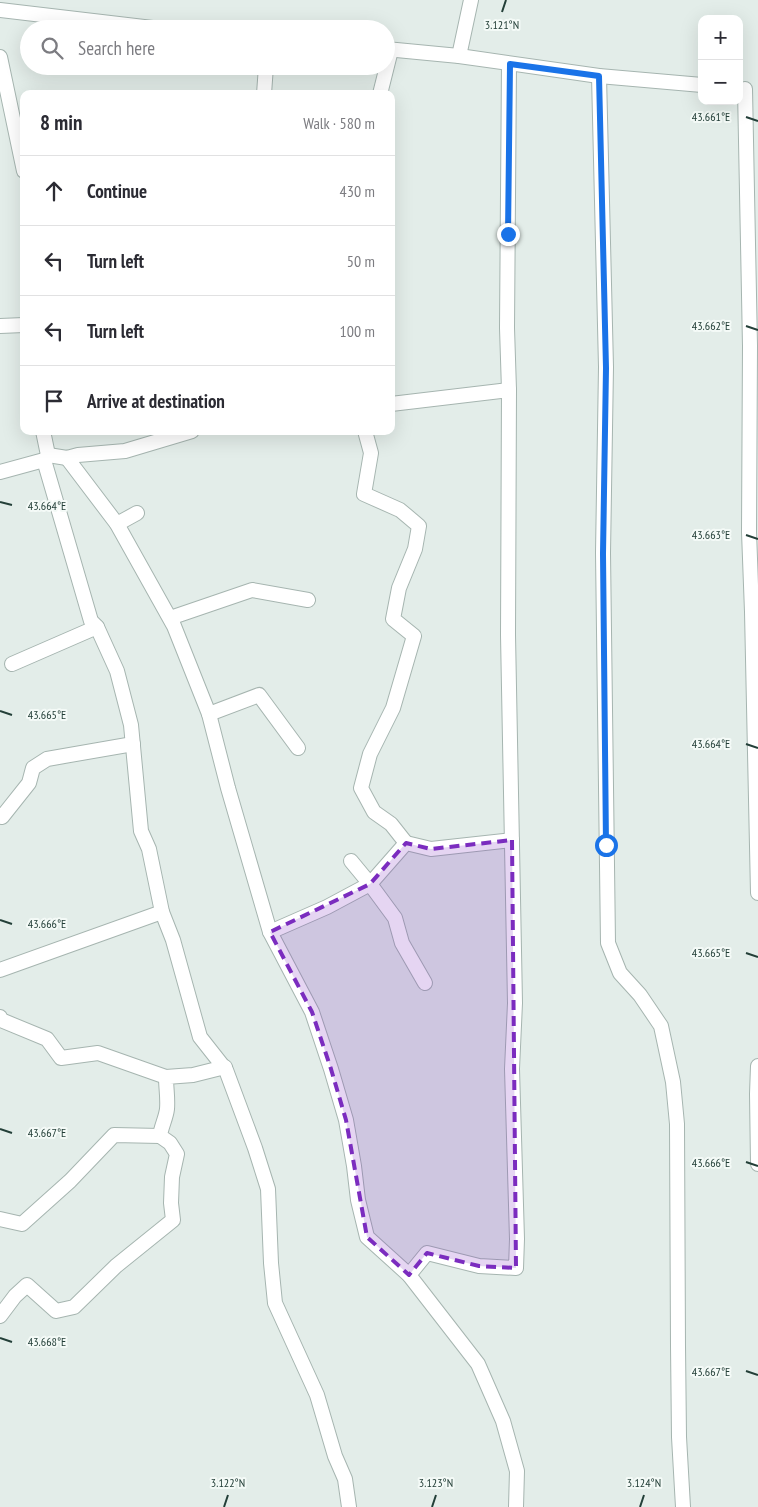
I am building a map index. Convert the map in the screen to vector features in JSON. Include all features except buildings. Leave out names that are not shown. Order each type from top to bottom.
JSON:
[{"type":"street","points":[[459,56],[471,0]]},
{"type":"street","points":[[0,10],[85,20]]},
{"type":"street","points":[[395,51],[459,56],[599,76],[698,85]]},
{"type":"street","points":[[0,57],[7,118],[20,157]]},
{"type":"street","points":[[409,1275],[427,1253],[479,1266],[516,1268],[508,635],[509,390],[507,328],[510,64]]},
{"type":"street","points":[[264,90],[265,75]]},
{"type":"street","points":[[381,90],[383,75]]},
{"type":"street","points":[[599,76],[606,368],[603,554],[608,943],[620,973],[640,995],[661,1026],[673,1082],[677,1124],[679,1436],[683,1507]]},
{"type":"street","points":[[747,90],[754,346],[749,532],[755,612],[758,893]]},
{"type":"street","points":[[0,326],[20,325]]},
{"type":"street","points":[[395,404],[509,390]]},
{"type":"street","points":[[44,435],[46,458],[91,621],[97,627],[116,671],[131,725],[141,831],[149,849],[162,912],[173,940],[200,1037],[225,1067],[256,1148],[268,1189],[271,1263],[275,1303],[317,1395],[335,1456],[345,1479],[349,1507]]},
{"type":"street","points":[[0,472],[46,458],[67,458],[125,451],[179,435]]},
{"type":"street","points":[[367,435],[371,453],[364,494],[400,510],[419,526],[415,549],[400,588],[393,619],[414,636],[392,708],[370,754],[361,788],[374,812],[391,824],[406,843],[431,849],[512,840]]},
{"type":"street","points":[[67,458],[117,524],[174,626],[209,714],[228,788],[270,932],[312,1012],[331,1069],[346,1120],[358,1200],[367,1237],[409,1275],[478,1364],[503,1421],[517,1471],[516,1507]]},
{"type":"street","points":[[117,524],[137,513]]},
{"type":"street","points":[[170,618],[252,590],[308,600]]},
{"type":"street","points":[[12,664],[97,627]]},
{"type":"street","points":[[209,714],[260,695],[298,748]]},
{"type":"street","points":[[2,817],[29,783],[34,768],[48,759],[133,744]]},
{"type":"street","points":[[270,932],[327,907],[370,884],[406,843]]},
{"type":"street","points":[[351,861],[395,918],[402,943],[425,982]]},
{"type":"street","points":[[0,970],[162,912]]},
{"type":"street","points":[[0,1017],[1,1020],[47,1039],[61,1058],[98,1053],[166,1077],[193,1075],[225,1067]]},
{"type":"street","points":[[758,1066],[756,1094],[758,1164]]},
{"type":"street","points":[[160,1136],[161,1127],[167,1112],[166,1077]]},
{"type":"street","points":[[0,1218],[22,1224],[70,1181],[114,1135],[160,1136],[170,1143],[177,1154],[172,1176],[171,1203],[173,1220],[116,1266],[74,1307],[56,1311],[27,1285],[15,1296],[0,1316]]},
{"type":"highlighted area","points":[[512,840],[516,1268],[479,1266],[427,1253],[409,1275],[367,1237],[346,1120],[331,1069],[312,1012],[270,932],[370,884],[406,843],[431,849]]},
{"type":"route","points":[[508,234],[510,64],[599,76],[606,368],[603,554],[606,845]]}]
